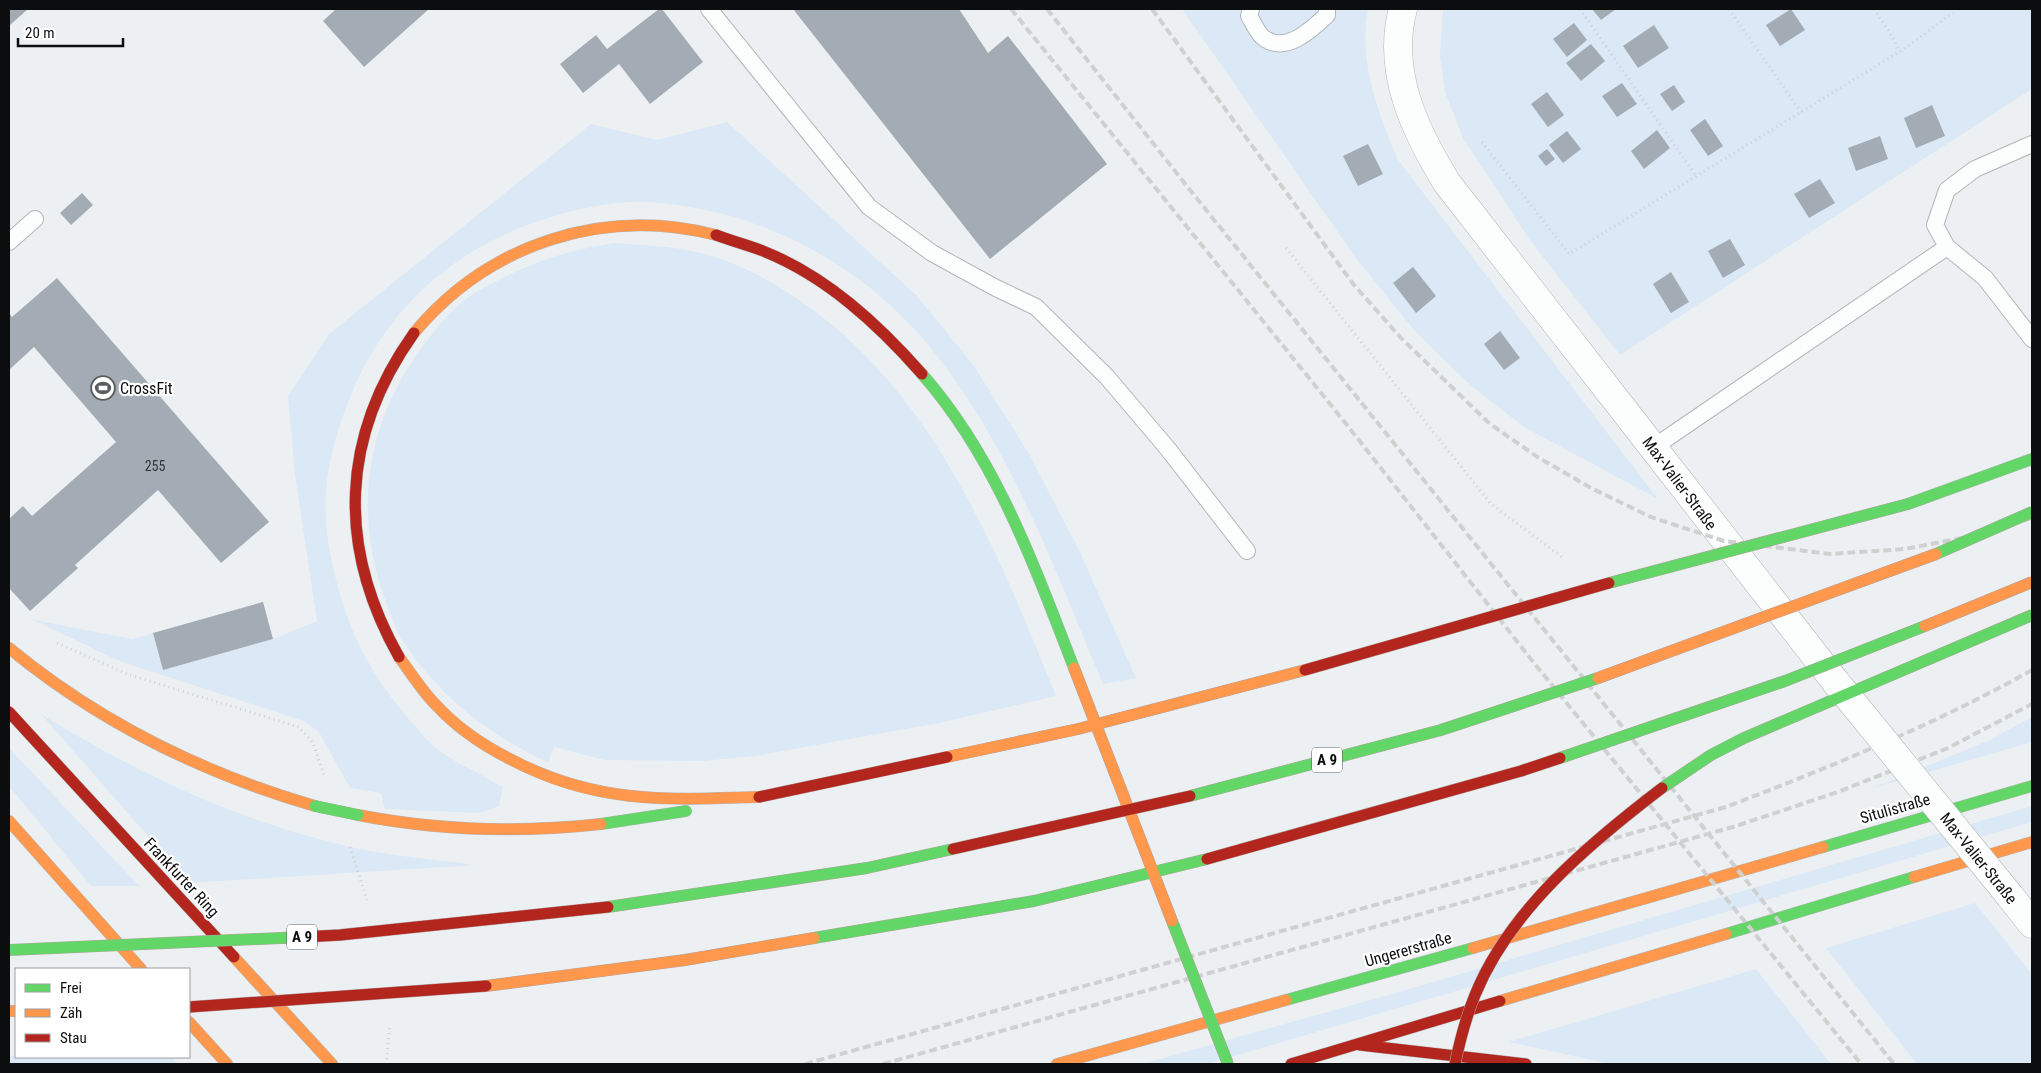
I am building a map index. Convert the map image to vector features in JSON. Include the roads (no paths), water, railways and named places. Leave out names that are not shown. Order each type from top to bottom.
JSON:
[{"type":"main road","points":[[758,797],[657,799],[603,794],[541,776],[512,762],[483,745],[434,704],[407,672],[380,623],[361,573],[354,534],[355,486],[363,433],[380,390],[398,355],[440,304],[470,278],[500,260],[549,238],[584,230],[620,226],[667,225],[738,241],[772,254],[822,281],[853,304],[918,368],[972,442],[1024,542],[1228,1064]]},
{"type":"main road","points":[[9,648],[24,662],[89,708],[159,746],[233,779],[291,800],[358,815],[432,828],[490,832],[546,831],[600,826],[758,797],[1078,729],[1318,667],[1645,573],[1908,504],[2032,459]]},
{"type":"main road","name":"A 9","points":[[9,950],[340,935],[595,909],[868,868],[1198,794],[1441,730],[1684,648],[1915,563],[2032,512]]},
{"type":"main road","points":[[190,1007],[503,985],[685,960],[1034,901],[1250,849],[1521,771],[1785,681],[1969,609],[2032,582]]},
{"type":"main road","points":[[1455,1064],[1477,990],[1495,954],[1517,922],[1568,867],[1660,790],[1705,758],[1750,735],[2032,615]]},
{"type":"main road","name":"Frankfurter Ring","points":[[9,712],[332,1064]]},
{"type":"main road","name":"Situlistraße","points":[[1767,862],[2032,786]]},
{"type":"main road","points":[[9,821],[140,968]]},
{"type":"main road","points":[[1291,1064],[1360,1045],[2032,842]]},
{"type":"main road","name":"Ungererstraße","points":[[1057,1064],[1569,921],[1767,862]]},
{"type":"main road","points":[[190,1023],[226,1064]]},
{"type":"main road","points":[[1360,1045],[1526,1064]]},
{"type":"street","name":"Max-Valier-Straße","points":[[1403,9],[1400,20],[1399,67],[1410,114],[1427,150],[1447,183],[1654,447],[1724,541],[2032,924]]},
{"type":"lane","points":[[709,9],[869,207],[932,253],[996,288],[1036,306],[1107,377],[1168,449],[1247,551]]},
{"type":"lane","points":[[1251,9],[1249,16],[1263,38],[1280,44],[1296,39],[1314,27],[1326,15],[1327,9]]},
{"type":"lane","points":[[2032,144],[1975,169],[1947,190],[1935,225],[1947,247],[1985,278],[2032,339]]},
{"type":"lane","points":[[9,242],[35,219]]},
{"type":"lane","points":[[1654,447],[1947,247]]},
{"type":"railway","points":[[1011,9],[1347,425],[1534,663],[1861,1064]]},
{"type":"railway","points":[[1047,9],[1186,185],[1894,1064]]},
{"type":"railway","points":[[1152,9],[1354,285],[1401,338],[1490,424],[1539,458],[1593,489],[1651,517],[1724,541],[1830,554],[1905,549],[1973,536],[2032,518]]},
{"type":"railway","points":[[805,1064],[1726,807],[1920,727],[2032,670]]},
{"type":"railway","points":[[883,1064],[1733,827],[1838,792],[1948,748],[2032,704]]},
{"type":"place","name":"CrossFit","points":[[103,388]]}]
